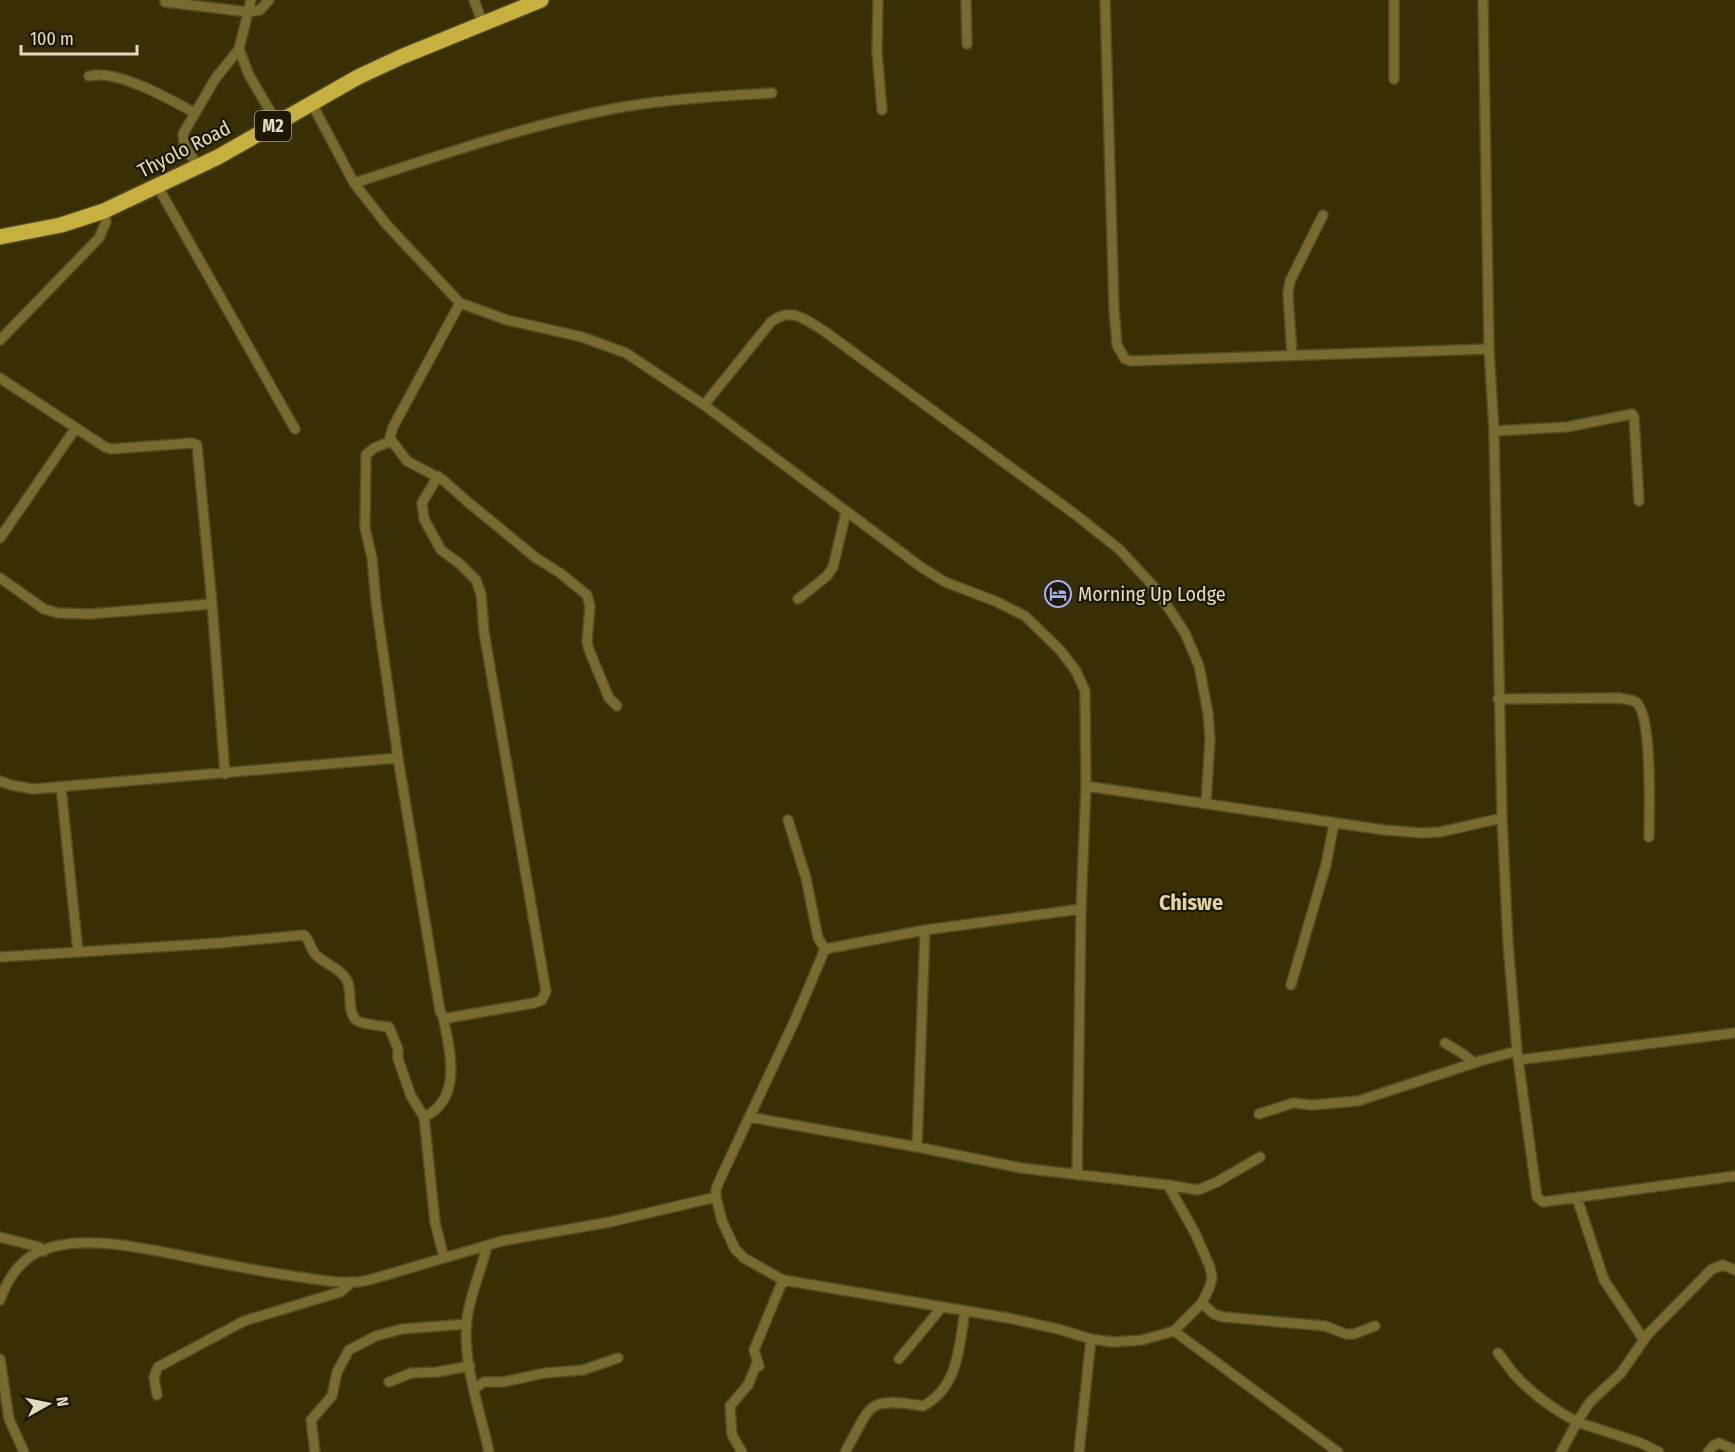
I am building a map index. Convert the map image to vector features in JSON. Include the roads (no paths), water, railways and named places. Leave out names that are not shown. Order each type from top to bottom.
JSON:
[{"type":"highway","name":"Thyolo Road","points":[[0,237],[61,225],[104,211],[198,167],[358,77],[541,0]]},
{"type":"street","points":[[198,167],[182,139],[215,79],[239,49],[251,0]]},
{"type":"street","points":[[165,2],[249,12],[260,10],[269,0]]},
{"type":"street","points":[[474,0],[483,24]]},
{"type":"street","points":[[878,0],[877,52],[882,110]]},
{"type":"street","points":[[966,0],[967,44]]},
{"type":"street","points":[[1105,0],[1114,309],[1117,345],[1121,355],[1131,361],[1489,350]]},
{"type":"street","points":[[1394,79],[1395,0]]},
{"type":"street","points":[[1483,0],[1489,350],[1494,431],[1502,818],[1508,943],[1518,1055],[1537,1197],[1543,1202],[1735,1176]]},
{"type":"street","points":[[239,49],[249,75],[277,123]]},
{"type":"street","points":[[89,76],[105,75],[137,84],[195,113]]},
{"type":"street","points":[[354,183],[477,142],[618,108],[690,98],[772,93]]},
{"type":"street","points":[[312,104],[354,183],[387,225],[460,303],[507,320],[582,337],[612,347],[637,360],[704,405],[921,567],[945,582],[995,601],[1025,616],[1060,650],[1076,672],[1085,691],[1086,786],[1081,909],[1077,1175]]},
{"type":"street","points":[[158,187],[295,429]]},
{"type":"street","points":[[0,340],[99,238],[106,222],[104,211]]},
{"type":"street","points":[[1292,355],[1288,294],[1290,281],[1323,215]]},
{"type":"street","points":[[460,303],[393,427],[390,437],[407,461],[438,476],[536,558],[560,573],[587,595],[590,606],[587,642],[589,650],[609,698],[617,706]]},
{"type":"street","points":[[704,405],[771,322],[784,316],[798,315],[824,331],[1119,549],[1138,568],[1169,608],[1185,633],[1199,666],[1208,713],[1210,739],[1206,804]]},
{"type":"street","points":[[0,378],[105,447],[192,443],[196,445],[212,604],[225,774]]},
{"type":"street","points":[[1494,431],[1567,427],[1632,414],[1639,501]]},
{"type":"street","points":[[0,538],[75,429]]},
{"type":"street","points":[[392,441],[374,448],[366,455],[365,528],[372,558],[398,758],[440,1011],[449,1045],[451,1080],[447,1097],[432,1113],[424,1117]]},
{"type":"street","points":[[438,476],[422,503],[424,519],[441,550],[476,580],[481,594],[484,632],[546,991],[542,1000],[534,1003],[443,1017]]},
{"type":"street","points":[[798,599],[827,576],[833,567],[846,512]]},
{"type":"street","points":[[0,579],[51,612],[90,614],[212,604]]},
{"type":"street","points":[[1498,699],[1618,698],[1636,702],[1646,725],[1649,837]]},
{"type":"street","points":[[0,781],[33,789],[398,758]]},
{"type":"street","points":[[1086,786],[1334,823],[1422,833],[1440,832],[1502,818]]},
{"type":"street","points":[[61,787],[78,951]]},
{"type":"street","points":[[788,820],[806,878],[818,938],[825,949]]},
{"type":"street","points":[[1291,985],[1326,865],[1334,823]]},
{"type":"street","points":[[825,949],[925,930],[1081,909]]},
{"type":"street","points":[[917,1147],[925,930]]},
{"type":"street","points":[[0,957],[220,943],[304,935],[308,938],[314,952],[334,967],[348,982],[355,1019],[360,1023],[388,1027],[398,1049],[398,1059],[411,1096],[424,1117],[435,1222],[444,1258]]},
{"type":"street","points":[[825,949],[795,1020],[716,1189],[716,1197],[728,1237],[744,1258],[783,1280],[965,1311],[1058,1329],[1091,1339],[1113,1342],[1142,1340],[1173,1331],[1202,1303],[1210,1286],[1212,1273],[1195,1233],[1168,1185]]},
{"type":"street","points":[[1259,1114],[1293,1103],[1312,1105],[1358,1101],[1474,1063],[1518,1055],[1735,1033]]},
{"type":"street","points":[[1445,1043],[1474,1063]]},
{"type":"street","points":[[750,1117],[1021,1168],[1168,1185],[1192,1190],[1204,1188],[1260,1157]]},
{"type":"street","points":[[0,1300],[6,1283],[30,1257],[44,1251],[78,1244],[115,1244],[286,1275],[350,1284],[502,1241],[610,1222],[716,1197]]},
{"type":"street","points":[[1577,1198],[1604,1280],[1644,1340]]},
{"type":"street","points":[[0,1237],[39,1246],[44,1251]]},
{"type":"street","points":[[487,1247],[467,1324],[470,1366],[489,1452]]},
{"type":"street","points":[[1561,1452],[1590,1402],[1621,1374],[1644,1340],[1712,1269],[1723,1264],[1735,1270]]},
{"type":"street","points":[[742,1452],[732,1435],[730,1406],[748,1385],[758,1366],[754,1350],[783,1280]]},
{"type":"street","points":[[157,1395],[154,1377],[158,1367],[244,1321],[340,1292],[350,1284]]},
{"type":"street","points":[[1202,1303],[1214,1314],[1223,1317],[1325,1326],[1346,1334],[1354,1334],[1375,1326]]},
{"type":"street","points":[[899,1359],[942,1307]]},
{"type":"street","points":[[845,1452],[869,1409],[876,1403],[897,1402],[923,1406],[942,1392],[950,1380],[956,1362],[965,1311]]},
{"type":"street","points":[[315,1452],[311,1420],[332,1396],[337,1372],[349,1350],[376,1336],[402,1329],[467,1324]]},
{"type":"street","points":[[1173,1331],[1338,1452]]},
{"type":"street","points":[[1079,1452],[1091,1339]]},
{"type":"street","points":[[1498,1353],[1515,1375],[1559,1412],[1577,1422],[1641,1443],[1659,1452]]},
{"type":"street","points":[[475,1388],[484,1382],[503,1382],[545,1372],[583,1370],[618,1358]]},
{"type":"street","points":[[0,1359],[9,1419],[24,1452]]},
{"type":"street","points":[[389,1382],[411,1373],[437,1372],[470,1366]]},
{"type":"street","points":[[1708,1452],[1719,1443],[1735,1450]]},
{"type":"place","name":"Morning Up Lodge","points":[[1058,594]]},
{"type":"district","name":"Chiswe","points":[[1191,902]]}]
